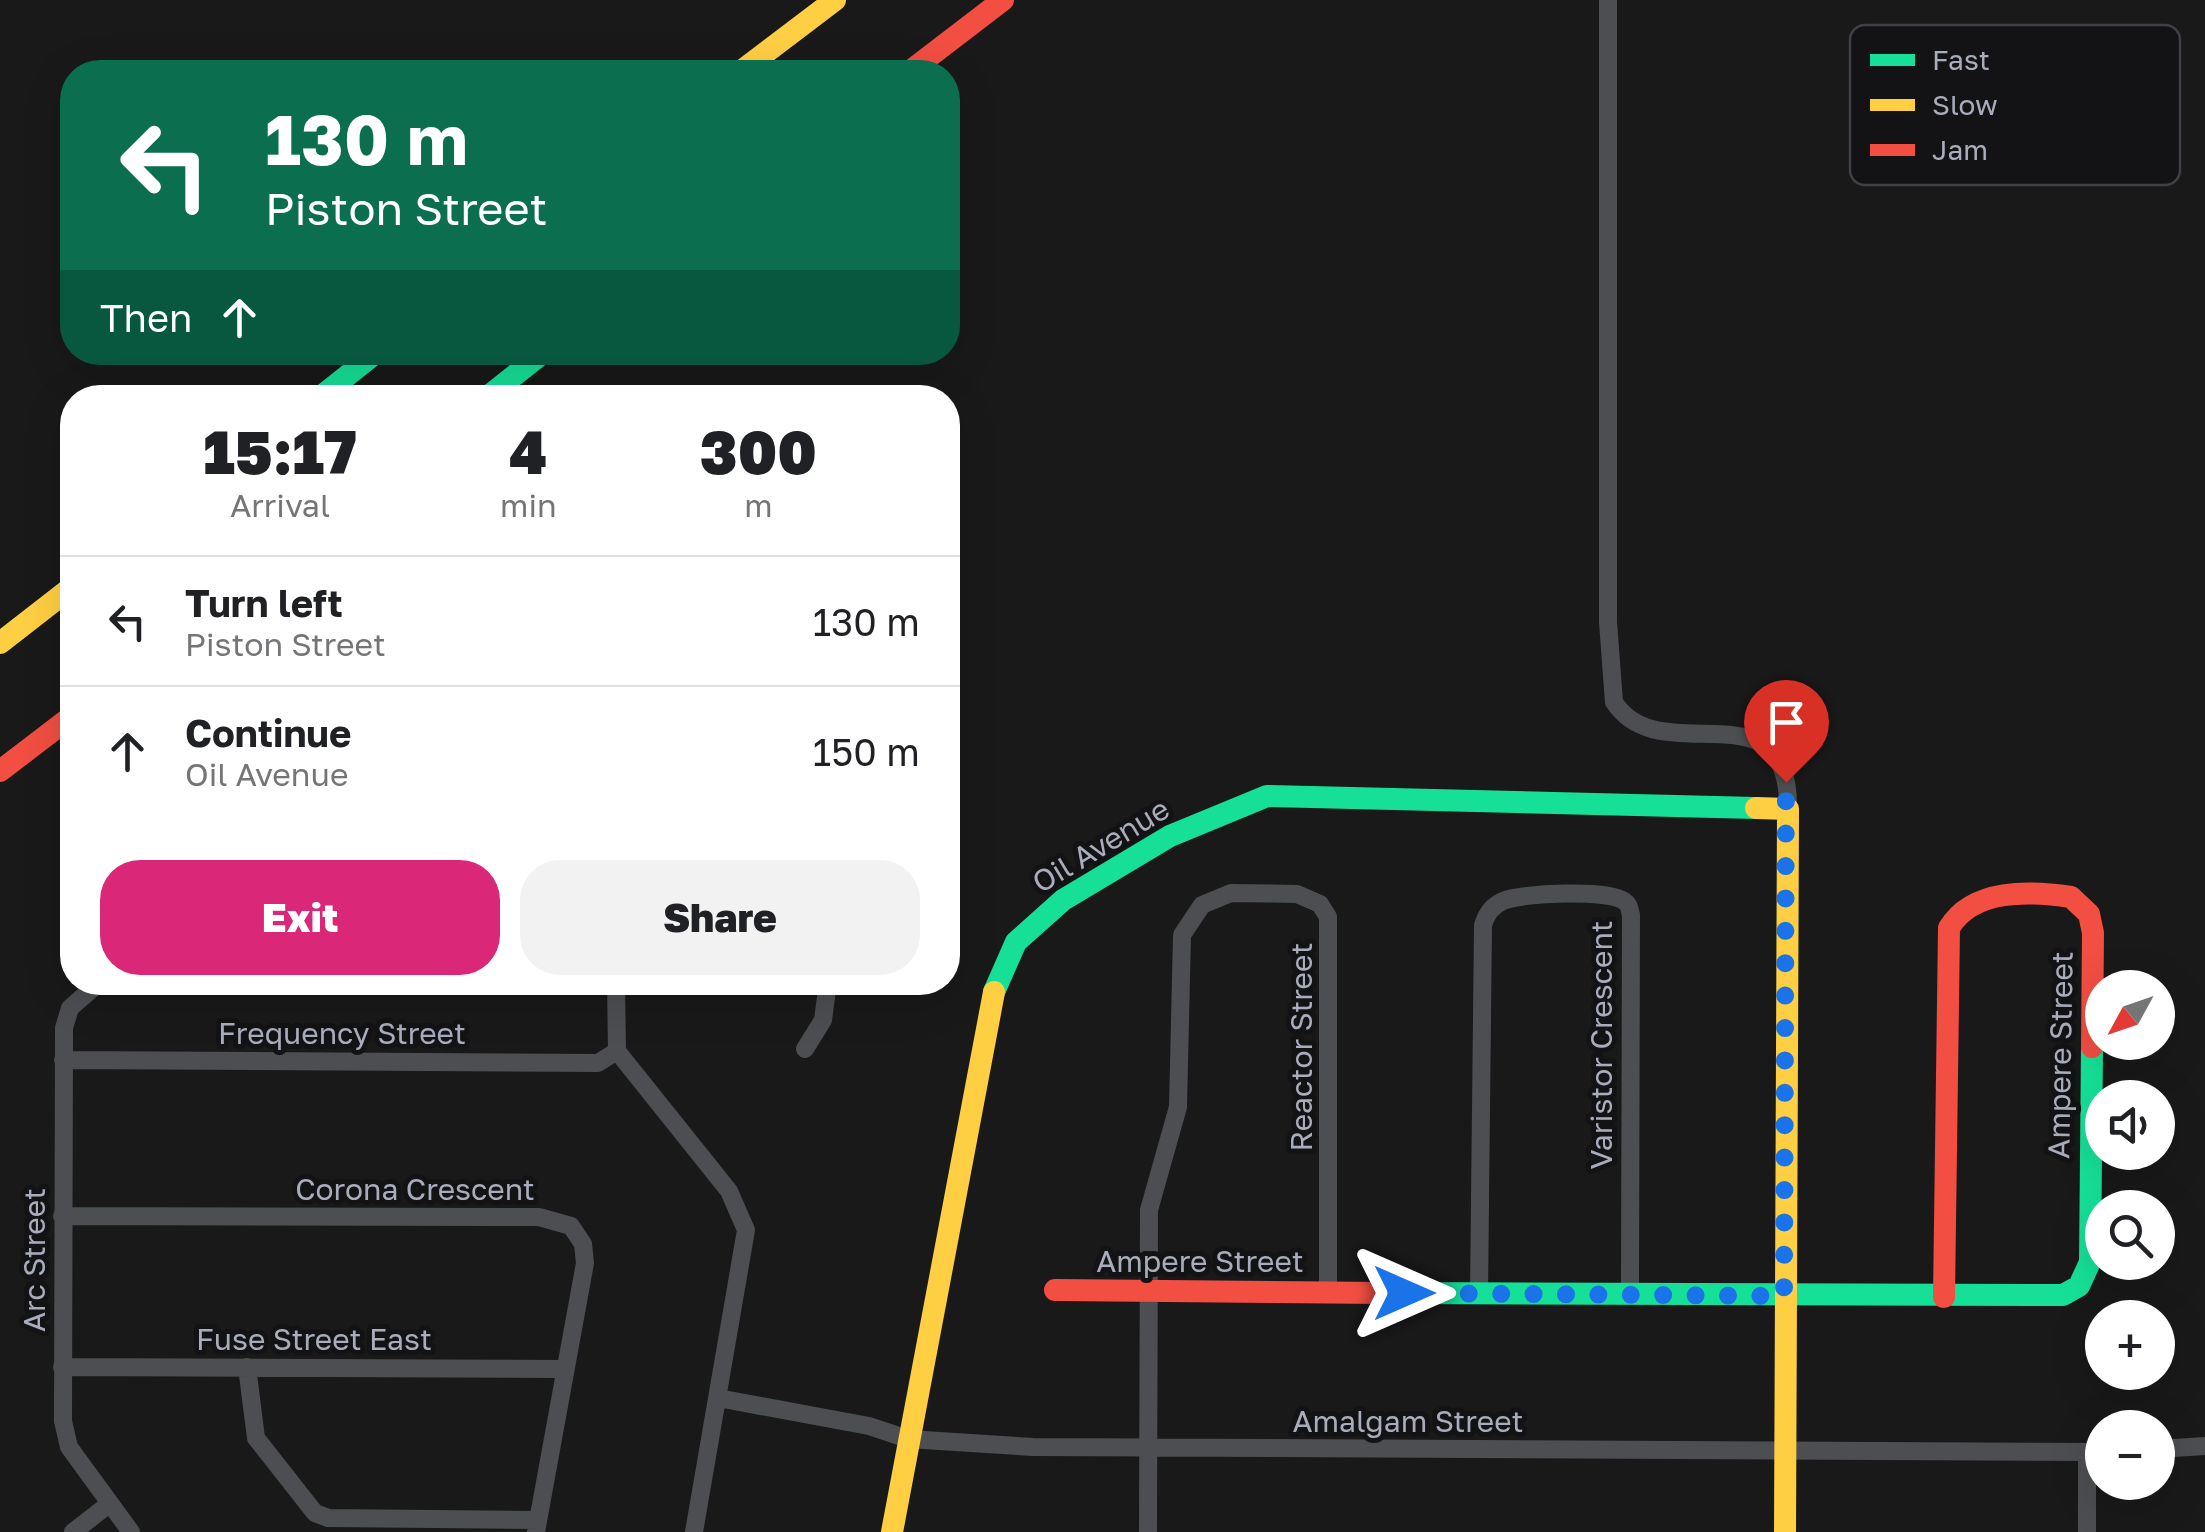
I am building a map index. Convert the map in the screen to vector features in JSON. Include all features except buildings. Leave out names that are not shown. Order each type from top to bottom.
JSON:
[{"type":"main road","points":[[756,60],[834,0]]},
{"type":"main road","points":[[924,60],[1003,0]]},
{"type":"main road","points":[[335,385],[360,365]]},
{"type":"main road","points":[[502,385],[528,365]]},
{"type":"main road","points":[[0,643],[60,596]]},
{"type":"main road","points":[[0,772],[60,725]]},
{"type":"main road","name":"Oil Avenue","points":[[892,1532],[994,988],[1009,952],[1047,912],[1203,820],[1235,804],[1268,796],[1788,809]]},
{"type":"main road","points":[[1785,1532],[1788,809]]},
{"type":"main road","name":"Ampere Street","points":[[1055,1290],[1944,1297],[2063,1295],[2079,1286],[2088,1271],[2093,934],[2089,914],[2071,897],[1977,900],[1962,908],[1949,928],[1944,1297]]},
{"type":"street","points":[[1608,0],[1609,646],[1614,702],[1642,729],[1742,736],[1766,745],[1781,765],[1788,809]]},
{"type":"street","name":"Reactor Street","points":[[1148,1532],[1151,1199],[1178,1107],[1182,935],[1195,912],[1219,896],[1266,893],[1313,900],[1324,910],[1330,925],[1328,1293]]},
{"type":"street","name":"Varistor Crescent","points":[[1479,1294],[1483,924],[1488,912],[1506,900],[1574,895],[1618,898],[1628,905],[1631,914],[1630,1294]]},
{"type":"street","name":"Arc Street","points":[[86,995],[67,1013],[63,1060],[62,1367],[66,1439],[131,1532]]},
{"type":"street","points":[[616,995],[617,1052],[729,1191],[746,1230],[740,1284],[694,1532]]},
{"type":"street","points":[[805,1048],[823,1020],[826,995]]},
{"type":"street","name":"Frequency Street","points":[[63,1060],[598,1063],[617,1052]]},
{"type":"street","name":"Corona Crescent","points":[[62,1216],[561,1220],[578,1234],[585,1252],[537,1526]]},
{"type":"street","name":"Fuse Street East","points":[[62,1367],[565,1370]]},
{"type":"street","points":[[246,1367],[256,1438],[315,1514],[328,1518],[537,1526]]},
{"type":"street","name":"Amalgam Street","points":[[718,1398],[869,1426],[908,1439],[1147,1449],[2085,1452]]},
{"type":"street","points":[[2175,1447],[2205,1446]]},
{"type":"street","points":[[2088,1532],[2090,1500]]},
{"type":"street","points":[[73,1532],[109,1504]]},
{"type":"traffic: fast","points":[[335,385],[361,365]]},
{"type":"traffic: fast","points":[[502,385],[528,365]]},
{"type":"traffic: fast","points":[[994,992],[1016,942],[1063,900],[1170,836],[1267,796],[1756,808]]},
{"type":"traffic: fast","points":[[1384,1293],[2063,1295],[2079,1286],[2090,1262],[2092,1060]]},
{"type":"traffic: slow","points":[[756,60],[835,0]]},
{"type":"traffic: slow","points":[[0,643],[60,596]]},
{"type":"traffic: slow","points":[[1756,808],[1788,809],[1785,1532]]},
{"type":"traffic: slow","points":[[892,1532],[994,992]]},
{"type":"traffic: jam","points":[[925,60],[1003,0]]},
{"type":"traffic: jam","points":[[0,771],[60,725]]},
{"type":"traffic: jam","points":[[1944,1297],[1949,928],[1972,905],[1987,899],[2021,894],[2071,897],[2089,914],[2093,970]]},
{"type":"traffic: jam","points":[[1055,1290],[1384,1293]]},
{"type":"route","points":[[1404,1293],[1784,1296],[1786,782]]}]
